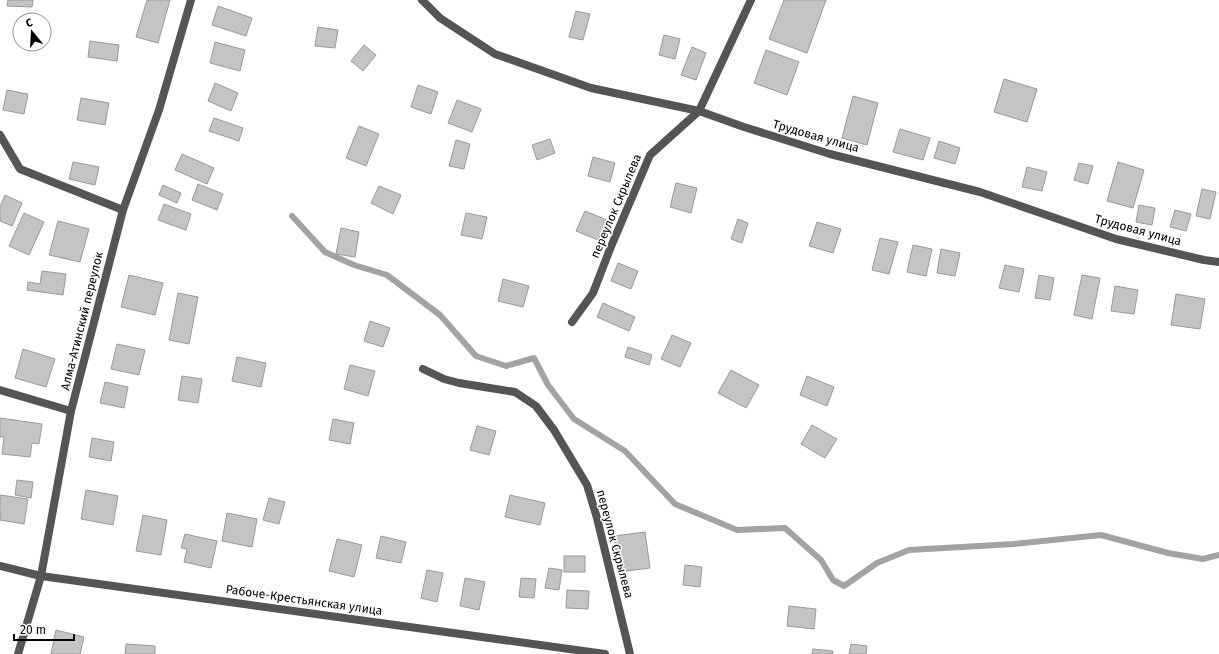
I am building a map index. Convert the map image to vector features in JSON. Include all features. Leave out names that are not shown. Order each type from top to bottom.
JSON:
[{"type":"street","name":"Алма-Атинский переулок","points":[[18,654],[41,576],[71,411],[123,210],[159,110],[192,0]]},
{"type":"street","name":"Трудовая улица","points":[[422,0],[440,18],[495,54],[591,88],[699,112],[830,154],[980,192],[1116,239],[1219,262]]},
{"type":"street","points":[[699,112],[750,0]]},
{"type":"street","name":"переулок Скрылева","points":[[572,322],[593,293],[650,155],[699,112]]},
{"type":"street","points":[[0,135],[20,169],[123,210]]},
{"type":"street","name":"переулок Скрылева","points":[[423,369],[444,379],[459,383],[515,392],[536,406],[554,430],[587,485],[597,518],[630,654]]},
{"type":"street","points":[[0,390],[71,411]]},
{"type":"street","name":"Рабоче-Крестьянская улица","points":[[0,566],[41,576],[605,654]]},
{"type":"building","points":[[8,0],[33,0],[32,7],[7,6]]},
{"type":"building","points":[[147,0],[170,0],[158,43],[136,37]]},
{"type":"building","points":[[784,0],[826,0],[807,53],[769,39]]},
{"type":"building","points":[[218,6],[252,18],[246,36],[212,25]]},
{"type":"building","points":[[576,11],[590,14],[583,40],[569,37]]},
{"type":"building","points":[[318,27],[338,30],[335,48],[315,46]]},
{"type":"building","points":[[664,35],[680,39],[675,59],[659,55]]},
{"type":"building","points":[[90,41],[119,45],[117,61],[88,57]]},
{"type":"building","points":[[215,42],[245,50],[240,71],[210,63]]},
{"type":"building","points":[[364,45],[376,55],[363,71],[351,61]]},
{"type":"building","points":[[692,47],[706,53],[696,80],[681,75]]},
{"type":"building","points":[[766,50],[799,62],[787,95],[754,83]]},
{"type":"building","points":[[1004,79],[1037,89],[1027,122],[994,112]]},
{"type":"building","points":[[215,83],[238,93],[231,111],[208,101]]},
{"type":"building","points":[[418,85],[438,92],[431,114],[411,107]]},
{"type":"building","points":[[7,90],[28,94],[24,114],[3,110]]},
{"type":"building","points":[[853,96],[878,103],[867,145],[842,138]]},
{"type":"building","points":[[81,98],[109,103],[105,125],[77,120]]},
{"type":"building","points":[[457,100],[481,109],[472,132],[448,123]]},
{"type":"building","points":[[214,118],[243,128],[239,141],[209,131]]},
{"type":"building","points":[[359,126],[379,134],[366,166],[346,158]]},
{"type":"building","points":[[900,129],[930,138],[923,160],[893,152]]},
{"type":"building","points":[[550,139],[555,153],[537,160],[532,145]]},
{"type":"building","points":[[456,140],[470,144],[464,169],[449,166]]},
{"type":"building","points":[[939,141],[960,148],[955,164],[934,158]]},
{"type":"building","points":[[182,154],[214,168],[207,184],[175,170]]},
{"type":"building","points":[[593,157],[615,163],[610,182],[588,176]]},
{"type":"building","points":[[73,162],[99,167],[95,185],[69,179]]},
{"type":"building","points":[[1118,162],[1144,170],[1133,208],[1107,201]]},
{"type":"building","points":[[1079,163],[1093,166],[1088,184],[1074,180]]},
{"type":"building","points":[[1027,167],[1047,172],[1042,191],[1022,187]]},
{"type":"building","points":[[676,183],[697,188],[691,213],[670,207]]},
{"type":"building","points":[[198,184],[223,194],[217,210],[192,200]]},
{"type":"building","points":[[163,185],[181,193],[177,203],[159,195]]},
{"type":"building","points":[[379,186],[401,195],[393,214],[371,203]]},
{"type":"building","points":[[1202,189],[1216,192],[1210,219],[1196,216]]},
{"type":"building","points":[[5,195],[22,203],[12,226],[0,221],[0,207]]},
{"type":"building","points":[[164,204],[191,214],[186,230],[158,220]]},
{"type":"building","points":[[1139,205],[1155,208],[1152,225],[1136,222]]},
{"type":"building","points":[[1175,210],[1191,214],[1186,231],[1170,227]]},
{"type":"building","points":[[585,211],[607,220],[598,240],[576,231]]},
{"type":"building","points":[[24,213],[44,222],[29,255],[9,246]]},
{"type":"building","points":[[466,213],[487,217],[482,239],[461,235]]},
{"type":"building","points":[[738,219],[748,223],[742,243],[731,239]]},
{"type":"building","points":[[58,221],[89,229],[80,262],[49,255]]},
{"type":"building","points":[[817,222],[841,229],[833,253],[809,246]]},
{"type":"building","points":[[341,228],[359,232],[355,257],[336,254]]},
{"type":"building","points":[[880,238],[898,242],[889,274],[872,270]]},
{"type":"building","points":[[913,245],[932,249],[926,276],[907,272]]},
{"type":"building","points":[[941,249],[960,253],[955,276],[937,273]]},
{"type":"building","points":[[618,263],[638,271],[631,289],[611,281]]},
{"type":"building","points":[[1005,265],[1024,269],[1019,292],[999,288]]},
{"type":"building","points":[[42,271],[66,274],[63,295],[27,290],[28,282],[40,284]]},
{"type":"building","points":[[129,275],[163,283],[155,315],[121,307]]},
{"type":"building","points":[[1039,275],[1054,278],[1050,300],[1035,298]]},
{"type":"building","points":[[1082,275],[1100,278],[1092,319],[1074,315]]},
{"type":"building","points":[[503,279],[529,286],[523,307],[498,301]]},
{"type":"building","points":[[1115,286],[1138,290],[1134,314],[1111,311]]},
{"type":"building","points":[[178,293],[198,297],[189,344],[169,340]]},
{"type":"building","points":[[1176,294],[1205,299],[1200,329],[1171,325]]},
{"type":"building","points":[[603,303],[635,317],[629,331],[597,317]]},
{"type":"building","points":[[370,321],[390,328],[383,347],[364,341]]},
{"type":"building","points":[[672,335],[691,343],[680,367],[661,359]]},
{"type":"building","points":[[117,344],[145,350],[139,375],[111,369]]},
{"type":"building","points":[[628,347],[652,355],[649,365],[625,357]]},
{"type":"building","points":[[23,349],[55,359],[46,387],[15,378]]},
{"type":"building","points":[[237,357],[266,363],[261,387],[232,381]]},
{"type":"building","points":[[350,365],[375,371],[368,396],[344,389]]},
{"type":"building","points":[[731,370],[759,385],[746,408],[718,393]]},
{"type":"building","points":[[182,376],[202,379],[198,403],[178,400]]},
{"type":"building","points":[[807,376],[834,387],[827,406],[800,395]]},
{"type":"building","points":[[105,382],[128,387],[124,408],[100,403]]},
{"type":"building","points":[[0,418],[42,424],[39,444],[32,443],[30,457],[2,454],[4,437],[0,437]]},
{"type":"building","points":[[333,419],[354,423],[350,444],[329,440]]},
{"type":"building","points":[[812,425],[837,439],[825,458],[801,444]]},
{"type":"building","points":[[477,426],[496,431],[489,455],[470,450]]},
{"type":"building","points":[[92,438],[114,442],[111,461],[89,457]]},
{"type":"building","points":[[17,480],[33,482],[31,498],[15,495]]},
{"type":"building","points":[[86,490],[118,496],[113,525],[81,519]]},
{"type":"building","points":[[0,495],[28,499],[24,524],[0,520]]},
{"type":"building","points":[[510,495],[545,503],[540,525],[505,517]]},
{"type":"building","points":[[269,498],[285,502],[279,524],[263,520]]},
{"type":"building","points":[[227,513],[257,519],[252,547],[222,541]]},
{"type":"building","points":[[143,515],[167,520],[161,555],[136,551]]},
{"type":"building","points":[[645,532],[650,568],[619,572],[614,536]]},
{"type":"building","points":[[185,534],[217,541],[211,568],[184,562],[187,549],[181,548]]},
{"type":"building","points":[[381,536],[406,542],[401,563],[376,558]]},
{"type":"building","points":[[337,539],[362,545],[354,577],[329,571]]},
{"type":"building","points":[[564,556],[585,556],[585,572],[564,572]]},
{"type":"building","points":[[685,565],[702,567],[700,587],[683,585]]},
{"type":"building","points":[[549,568],[562,570],[559,590],[545,588]]},
{"type":"building","points":[[427,570],[443,573],[437,602],[421,598]]},
{"type":"building","points":[[465,578],[485,582],[479,610],[460,606]]},
{"type":"building","points":[[521,578],[536,579],[534,598],[519,597]]},
{"type":"building","points":[[567,590],[589,591],[588,609],[566,608]]},
{"type":"building","points":[[789,606],[816,609],[814,629],[787,626]]},
{"type":"building","points":[[56,630],[84,637],[80,654],[51,654]]},
{"type":"building","points":[[126,644],[155,646],[155,654],[125,654]]},
{"type":"building","points":[[851,644],[867,646],[866,654],[849,654]]},
{"type":"building","points":[[813,649],[833,651],[832,654],[812,654]]},
{"type":"waterway","points":[[292,216],[325,252],[354,265],[387,275],[440,315],[476,356],[506,366],[534,358],[548,385],[574,419],[625,451],[675,504],[737,530],[785,528],[821,560],[833,580],[844,586],[877,563],[909,550],[1014,544],[1101,535],[1168,553],[1203,559],[1219,555]]}]
